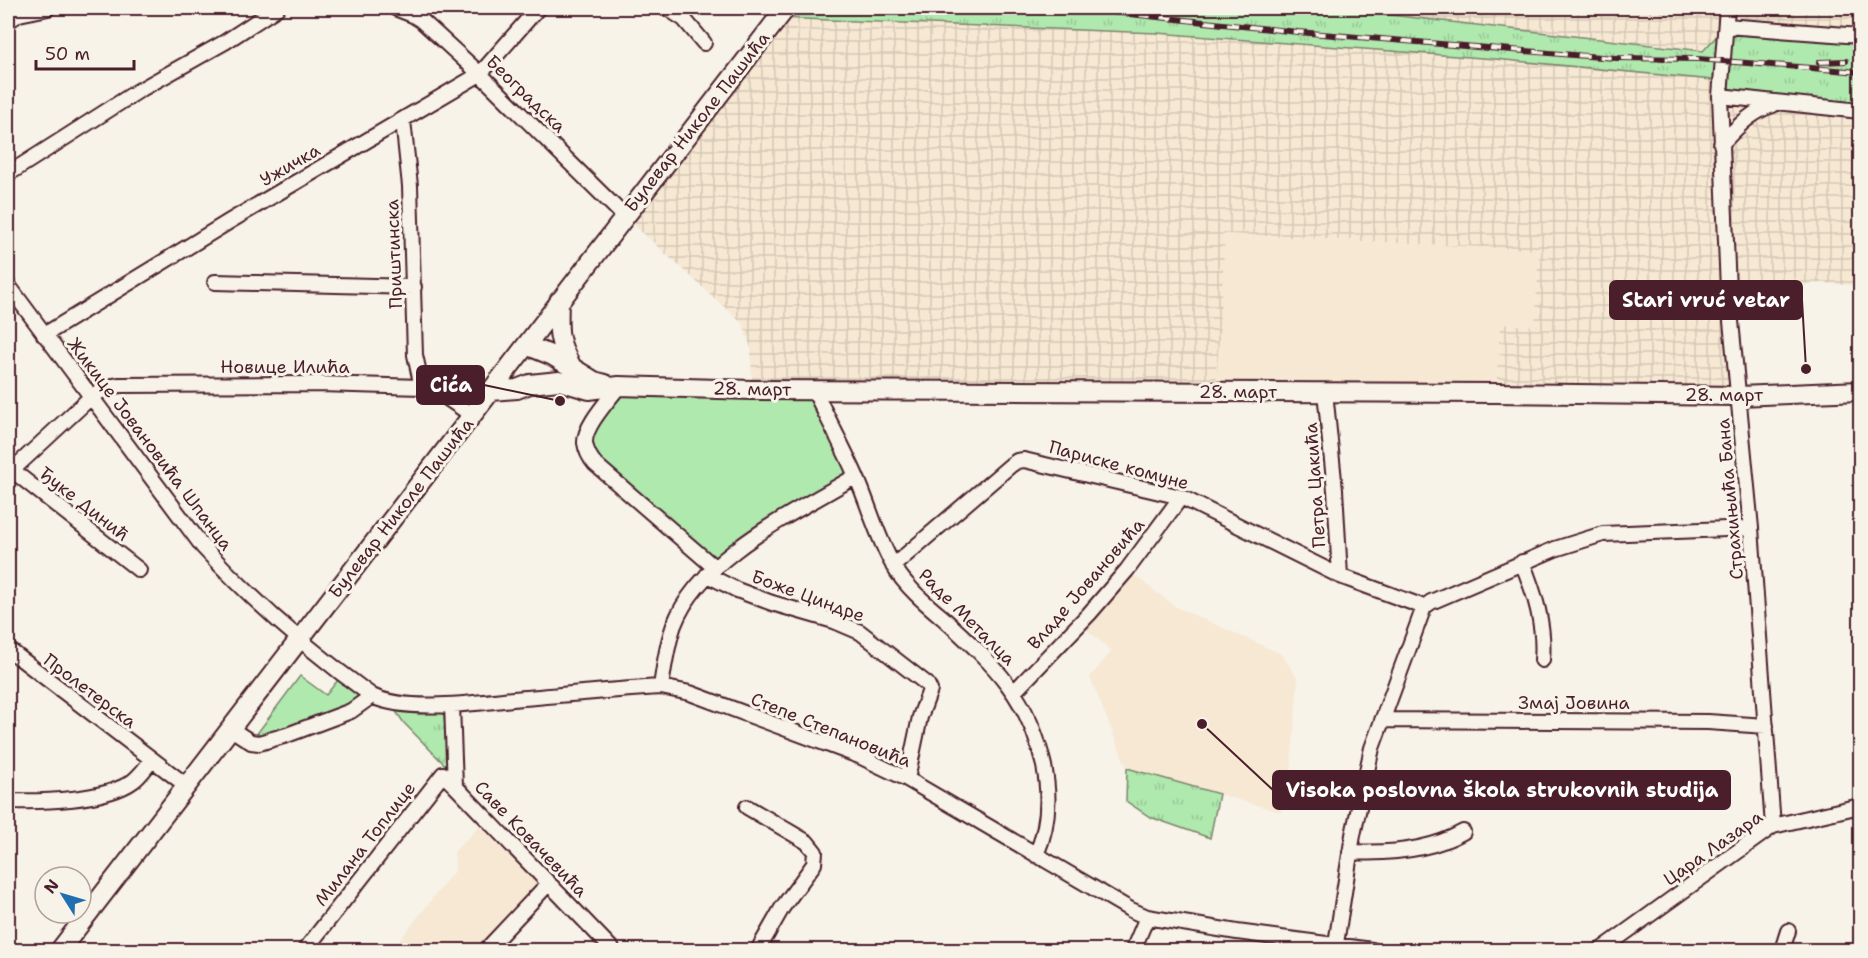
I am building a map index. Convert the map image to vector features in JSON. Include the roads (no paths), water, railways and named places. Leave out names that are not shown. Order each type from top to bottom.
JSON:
[{"type":"main road","name":"Булевар Николе Пашића","points":[[60,951],[786,8]]},
{"type":"main road","points":[[559,301],[558,336],[563,352],[573,369]]},
{"type":"main road","name":"28. март","points":[[526,345],[553,356],[594,381],[617,386]]},
{"type":"main road","points":[[526,345],[559,381]]},
{"type":"main road","name":"28. март","points":[[491,391],[559,381],[589,390],[617,386],[814,390],[1739,396],[1860,391]]},
{"type":"street","points":[[8,21],[19,14],[48,8]]},
{"type":"street","points":[[8,174],[138,91],[225,42],[277,8]]},
{"type":"street","name":"Београдска","points":[[395,8],[421,20],[480,74],[624,216]]},
{"type":"street","name":"Ужичка","points":[[44,335],[220,227],[480,74],[538,8]]},
{"type":"street","points":[[667,8],[684,19],[704,43]]},
{"type":"street","name":"Страхињића Бана","points":[[1727,8],[1720,96],[1728,290],[1751,528],[1773,826]]},
{"type":"street","points":[[1726,26],[1860,36]]},
{"type":"street","points":[[1720,96],[1860,111]]},
{"type":"street","points":[[1721,144],[1758,110],[1778,103]]},
{"type":"street","name":"Приштинска","points":[[403,120],[410,186],[416,355],[422,387]]},
{"type":"street","points":[[215,282],[414,287]]},
{"type":"street","name":"Жикице Јовановића Шпанца","points":[[8,285],[203,547],[224,570],[300,639]]},
{"type":"street","name":"Новице Илића","points":[[9,470],[91,397],[108,387],[133,384],[320,384],[422,387],[444,396],[472,416]]},
{"type":"street","name":"Боже Циндре","points":[[617,386],[587,431],[585,444],[595,464],[710,571],[763,600],[834,621],[860,632],[927,684],[930,690],[921,717],[907,779]]},
{"type":"street","name":"Раде Металца","points":[[814,390],[856,476],[893,566],[923,600],[999,672],[1014,692],[1033,726],[1047,782],[1046,826],[1036,855]]},
{"type":"street","name":"Петра Цакића","points":[[1325,392],[1335,490],[1340,576]]},
{"type":"street","name":"Париске комуне","points":[[893,566],[1017,461],[1033,461],[1181,497],[1340,576],[1424,607]]},
{"type":"street","name":"Ђуке Динић","points":[[9,470],[139,570]]},
{"type":"street","points":[[661,687],[675,623],[710,571],[727,556],[770,528],[856,476]]},
{"type":"street","name":"Владе Јовановића","points":[[1014,692],[1089,614],[1127,570],[1181,497]]},
{"type":"street","points":[[1335,948],[1361,791],[1372,748],[1424,607],[1522,562],[1603,534],[1751,528]]},
{"type":"street","points":[[1522,562],[1533,588],[1541,621],[1544,640],[1542,660]]},
{"type":"street","name":"Степе Степановића","points":[[300,639],[372,696],[383,702],[452,705],[661,687],[674,689],[859,756],[907,779],[1131,910],[1147,917],[1335,948],[1372,951]]},
{"type":"street","name":"Пролетерска","points":[[8,649],[187,786]]},
{"type":"street","points":[[231,729],[251,742],[259,743],[351,711],[372,696]]},
{"type":"street","name":"Саве Ковачевића","points":[[452,705],[455,786],[613,951]]},
{"type":"street","name":"Змај Јовина","points":[[1382,720],[1708,722],[1766,726]]},
{"type":"street","points":[[8,801],[56,800],[102,794],[130,783],[152,760]]},
{"type":"street","name":"Милана Топлице","points":[[305,951],[443,774],[455,786]]},
{"type":"street","name":"Цара Лазара","points":[[1601,951],[1773,826],[1860,806]]},
{"type":"street","points":[[747,807],[807,842],[815,852],[814,864],[782,908],[758,951]]},
{"type":"street","points":[[1350,852],[1376,853],[1407,850],[1441,843],[1463,832]]},
{"type":"street","points":[[486,951],[549,883]]},
{"type":"street","points":[[1133,951],[1147,917]]},
{"type":"street","points":[[1782,951],[1788,931]]},
{"type":"railway","points":[[1074,8],[1298,32],[1573,55],[1698,59],[1860,72]]},
{"type":"railway","points":[[1819,62],[1846,61]]},
{"type":"place","name":"Stari vruć vetar","points":[[1806,369]]},
{"type":"place","name":"Cića","points":[[560,401]]},
{"type":"place","name":"Visoka poslovna škola strukovnih studija","points":[[1202,724]]}]
